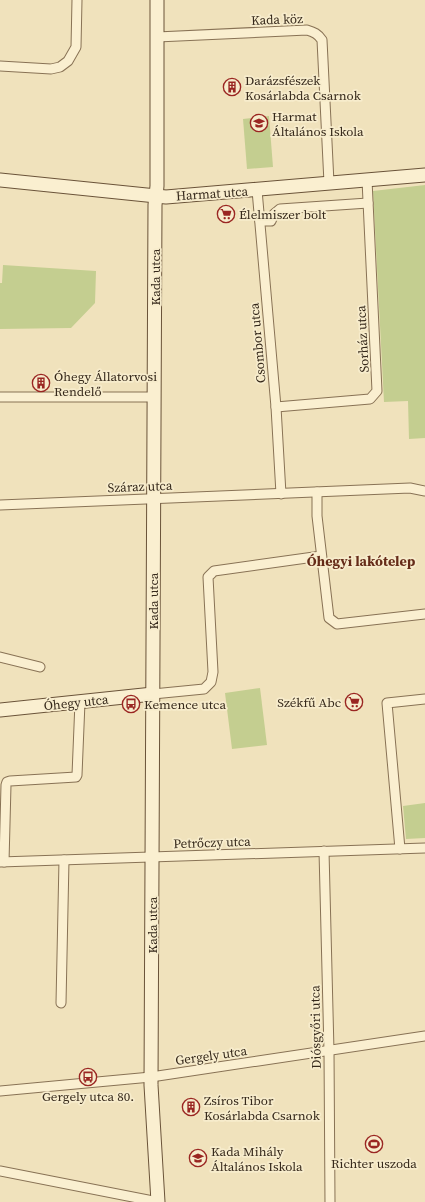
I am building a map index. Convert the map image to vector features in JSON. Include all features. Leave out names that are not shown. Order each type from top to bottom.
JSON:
[{"type":"street","points":[[0,66],[51,69],[60,67],[68,61],[76,47],[77,0]]},
{"type":"street","name":"Kada utca","points":[[157,0],[151,1077],[158,1202]]},
{"type":"street","name":"Kada köz","points":[[157,38],[307,30],[314,32],[319,36],[322,40],[329,183]]},
{"type":"street","name":"Harmat utca","points":[[0,180],[166,197],[425,175]]},
{"type":"street","name":"Sorház utca","points":[[276,407],[370,399],[377,391],[367,180]]},
{"type":"street","name":"Csombor utca","points":[[257,190],[276,407],[281,494]]},
{"type":"street","points":[[260,221],[271,221],[274,214],[280,209],[368,203]]},
{"type":"street","points":[[0,397],[154,397]]},
{"type":"street","name":"Száraz utca","points":[[0,505],[410,488],[425,491]]},
{"type":"street","points":[[317,492],[317,516],[329,618],[337,624],[425,614]]},
{"type":"street","points":[[153,694],[204,689],[211,682],[213,672],[208,577],[214,571],[321,556]]},
{"type":"street","points":[[0,657],[40,667]]},
{"type":"street","name":"Óhegy utca","points":[[0,710],[153,694]]},
{"type":"street","points":[[400,849],[387,703],[425,699]]},
{"type":"street","points":[[2,862],[7,782],[76,777],[80,702]]},
{"type":"street","name":"Petrőczy utca","points":[[2,862],[425,848]]},
{"type":"street","name":"Diósgyőri utca","points":[[324,851],[329,1051],[330,1202]]},
{"type":"street","points":[[61,1003],[64,860]]},
{"type":"street","name":"Gergely utca","points":[[0,1092],[151,1077],[425,1036]]},
{"type":"street","points":[[0,1171],[158,1202]]},
{"type":"green space","points":[[269,116],[273,167],[247,169],[243,119]]},
{"type":"green space","points":[[425,185],[425,438],[409,439],[408,401],[384,402],[373,191]]},
{"type":"green space","points":[[3,265],[96,271],[95,303],[71,328],[0,329],[0,283],[2,283]]},
{"type":"green space","points":[[260,688],[267,745],[232,749],[225,693]]},
{"type":"green space","points":[[425,803],[425,838],[406,839],[403,806]]},
{"type":"place","name":"Darázsfészek Kosárlabda Csarnok","points":[[232,87]]},
{"type":"place","name":"Harmat Általános Iskola","points":[[259,123]]},
{"type":"place","name":"Élelmiszer bolt","points":[[226,214]]},
{"type":"place","name":"Óhegy Állatorvosi Rendelő","points":[[41,383]]},
{"type":"place","name":"Székfű Abc","points":[[354,702]]},
{"type":"place","name":"Kemence utca","points":[[131,704]]},
{"type":"place","name":"Gergely utca 80.","points":[[88,1077]]},
{"type":"place","name":"Zsíros Tibor Kosárlabda Csarnok","points":[[191,1107]]},
{"type":"place","name":"Richter uszoda","points":[[374,1144]]},
{"type":"place","name":"Kada Mihály Általános Iskola","points":[[198,1158]]},
{"type":"district","name":"Óhegyi lakótelep","points":[[361,561]]}]
